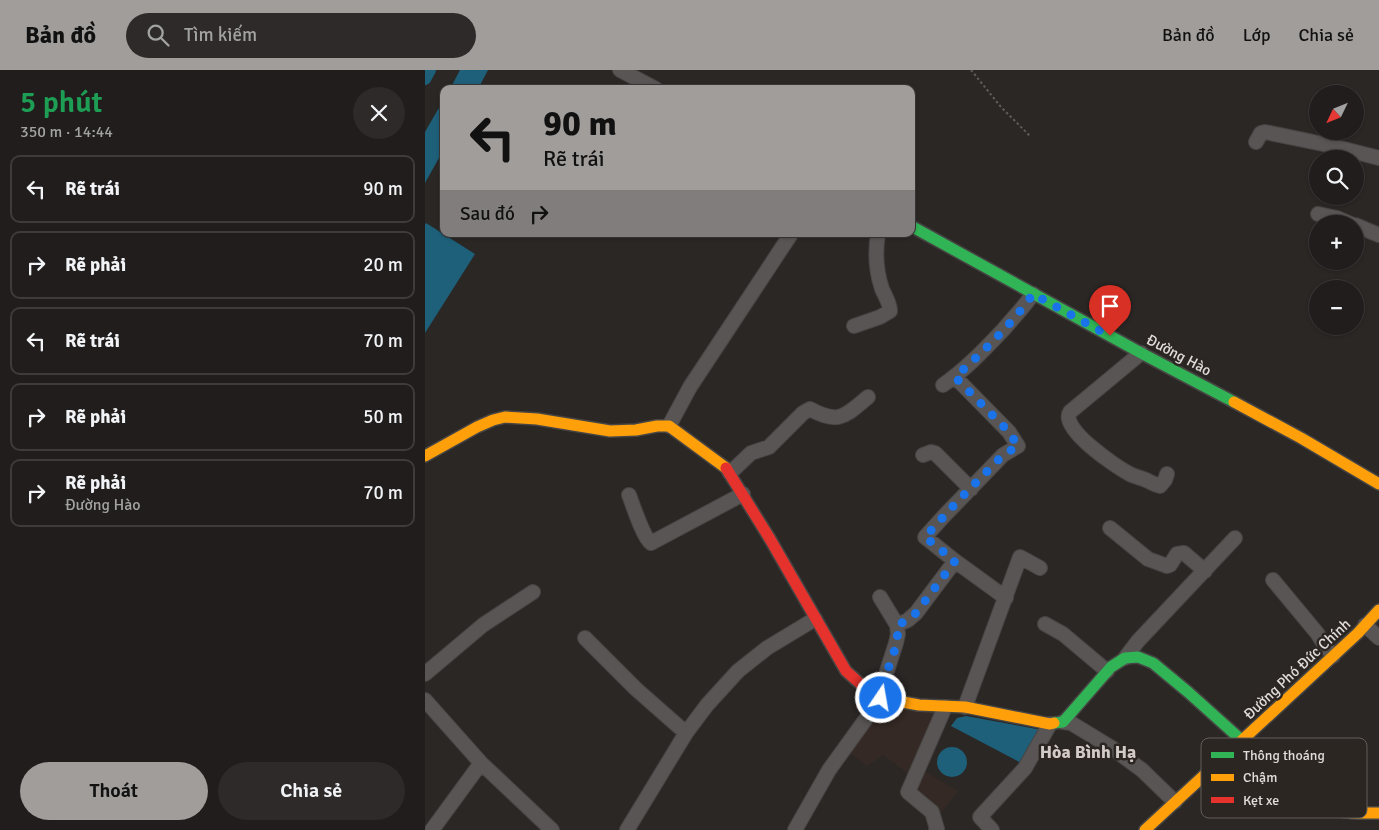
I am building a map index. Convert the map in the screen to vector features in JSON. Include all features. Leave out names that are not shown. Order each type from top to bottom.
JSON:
[{"type":"street","points":[[620,70],[648,85]]},
{"type":"street","points":[[1256,142],[1261,133],[1265,132],[1379,158]]},
{"type":"street","points":[[1318,214],[1323,215]]},
{"type":"street","name":"Đường Hào","points":[[915,228],[1141,353],[1301,438],[1379,484]]},
{"type":"street","points":[[1364,229],[1379,235]]},
{"type":"street","points":[[669,426],[690,387],[789,237]]},
{"type":"street","points":[[854,326],[880,317],[890,311],[880,283],[876,250],[878,237]]},
{"type":"street","points":[[943,385],[955,377],[985,348],[1021,310],[1033,294]]},
{"type":"street","points":[[1141,353],[1070,412],[1068,418],[1072,426],[1086,442],[1128,474],[1160,486],[1167,474]]},
{"type":"street","points":[[955,377],[1009,432],[1018,446],[1003,455],[925,537],[1006,598]]},
{"type":"street","points":[[730,473],[751,453],[769,447],[803,413],[810,409],[830,418],[841,416],[868,397]]},
{"type":"street","points":[[425,456],[477,427],[505,416],[537,419],[610,431],[669,426],[730,473],[846,671],[861,686],[881,698],[919,705],[965,708],[1056,723],[1071,723],[1112,748],[1142,770],[1175,802]]},
{"type":"street","points":[[923,455],[931,452],[935,453],[971,489]]},
{"type":"street","points":[[629,495],[648,541],[651,543],[743,494]]},
{"type":"street","points":[[1110,528],[1149,559],[1167,566],[1180,553],[1184,554],[1205,571]]},
{"type":"street","points":[[993,830],[980,817],[1025,768],[1056,723],[1111,667],[1125,658],[1143,636],[1235,538]]},
{"type":"street","points":[[965,708],[1020,558],[1040,568]]},
{"type":"street","points":[[897,625],[908,620],[916,613],[955,561]]},
{"type":"street","points":[[1273,580],[1317,633],[1333,656]]},
{"type":"street","points":[[425,674],[483,624],[533,592]]},
{"type":"street","points":[[795,830],[829,770],[881,698],[885,677],[898,634],[897,625],[880,597]]},
{"type":"street","name":"Đường Phó Đức Chính","points":[[1246,738],[1379,610]]},
{"type":"street","points":[[627,830],[686,733],[707,705],[737,671],[767,648],[815,619]]},
{"type":"street","points":[[1045,624],[1063,634],[1107,671]]},
{"type":"street","points":[[1365,625],[1379,638]]},
{"type":"street","points":[[585,638],[636,689],[686,733]]},
{"type":"street","points":[[1125,658],[1138,657],[1153,664],[1239,738]]},
{"type":"street","points":[[425,700],[481,763],[552,830]]},
{"type":"street","points":[[936,830],[932,812],[908,792],[945,707]]},
{"type":"street","points":[[432,830],[481,763]]},
{"type":"street","name":"Đường Phó Đức Chính","points":[[1145,830],[1201,779]]},
{"type":"path","points":[[971,70],[1001,107],[1030,136]]},
{"type":"shaded area","points":[[882,703],[940,707],[917,767],[958,791],[939,815],[911,792],[917,780],[883,755],[867,766],[846,750]]},
{"type":"water","points":[[460,70],[488,70],[480,85],[452,85]]},
{"type":"water","points":[[440,106],[440,156],[425,183],[425,132]]},
{"type":"water","points":[[426,223],[440,232],[440,237],[448,237],[475,254],[425,333]]},
{"type":"water","points":[[966,716],[1042,730],[1023,764],[951,726],[957,718]]},
{"type":"water","points":[[952,747],[963,751],[967,762],[963,773],[952,777],[941,773],[937,762],[941,751]]},
{"type":"waterway","points":[[425,79],[430,70]]},
{"type":"traffic: fast","points":[[915,228],[1234,402]]},
{"type":"traffic: fast","points":[[1054,723],[1063,722],[1111,667],[1125,658],[1138,657],[1153,663],[1239,738]]},
{"type":"traffic: slow","points":[[1234,402],[1301,438],[1379,484]]},
{"type":"traffic: slow","points":[[425,456],[477,427],[505,417],[537,419],[610,431],[669,426],[726,468]]},
{"type":"traffic: slow","points":[[1244,738],[1358,633],[1379,610]]},
{"type":"traffic: slow","points":[[865,688],[881,698],[919,705],[965,707],[1050,724],[1054,723]]},
{"type":"traffic: slow","points":[[1145,830],[1201,778]]},
{"type":"traffic: slow","points":[[1367,813],[1379,813]]},
{"type":"traffic: jam","points":[[726,468],[770,539],[846,671],[865,688]]},
{"type":"district","name":"Hòa Bình Hạ","points":[[1088,752]]},
{"type":"route","points":[[881,698],[885,677],[896,644],[897,625],[908,620],[916,613],[955,561],[925,537],[1003,455],[1018,446],[1009,432],[955,377],[979,355],[1021,310],[1033,294],[1110,336]]}]
